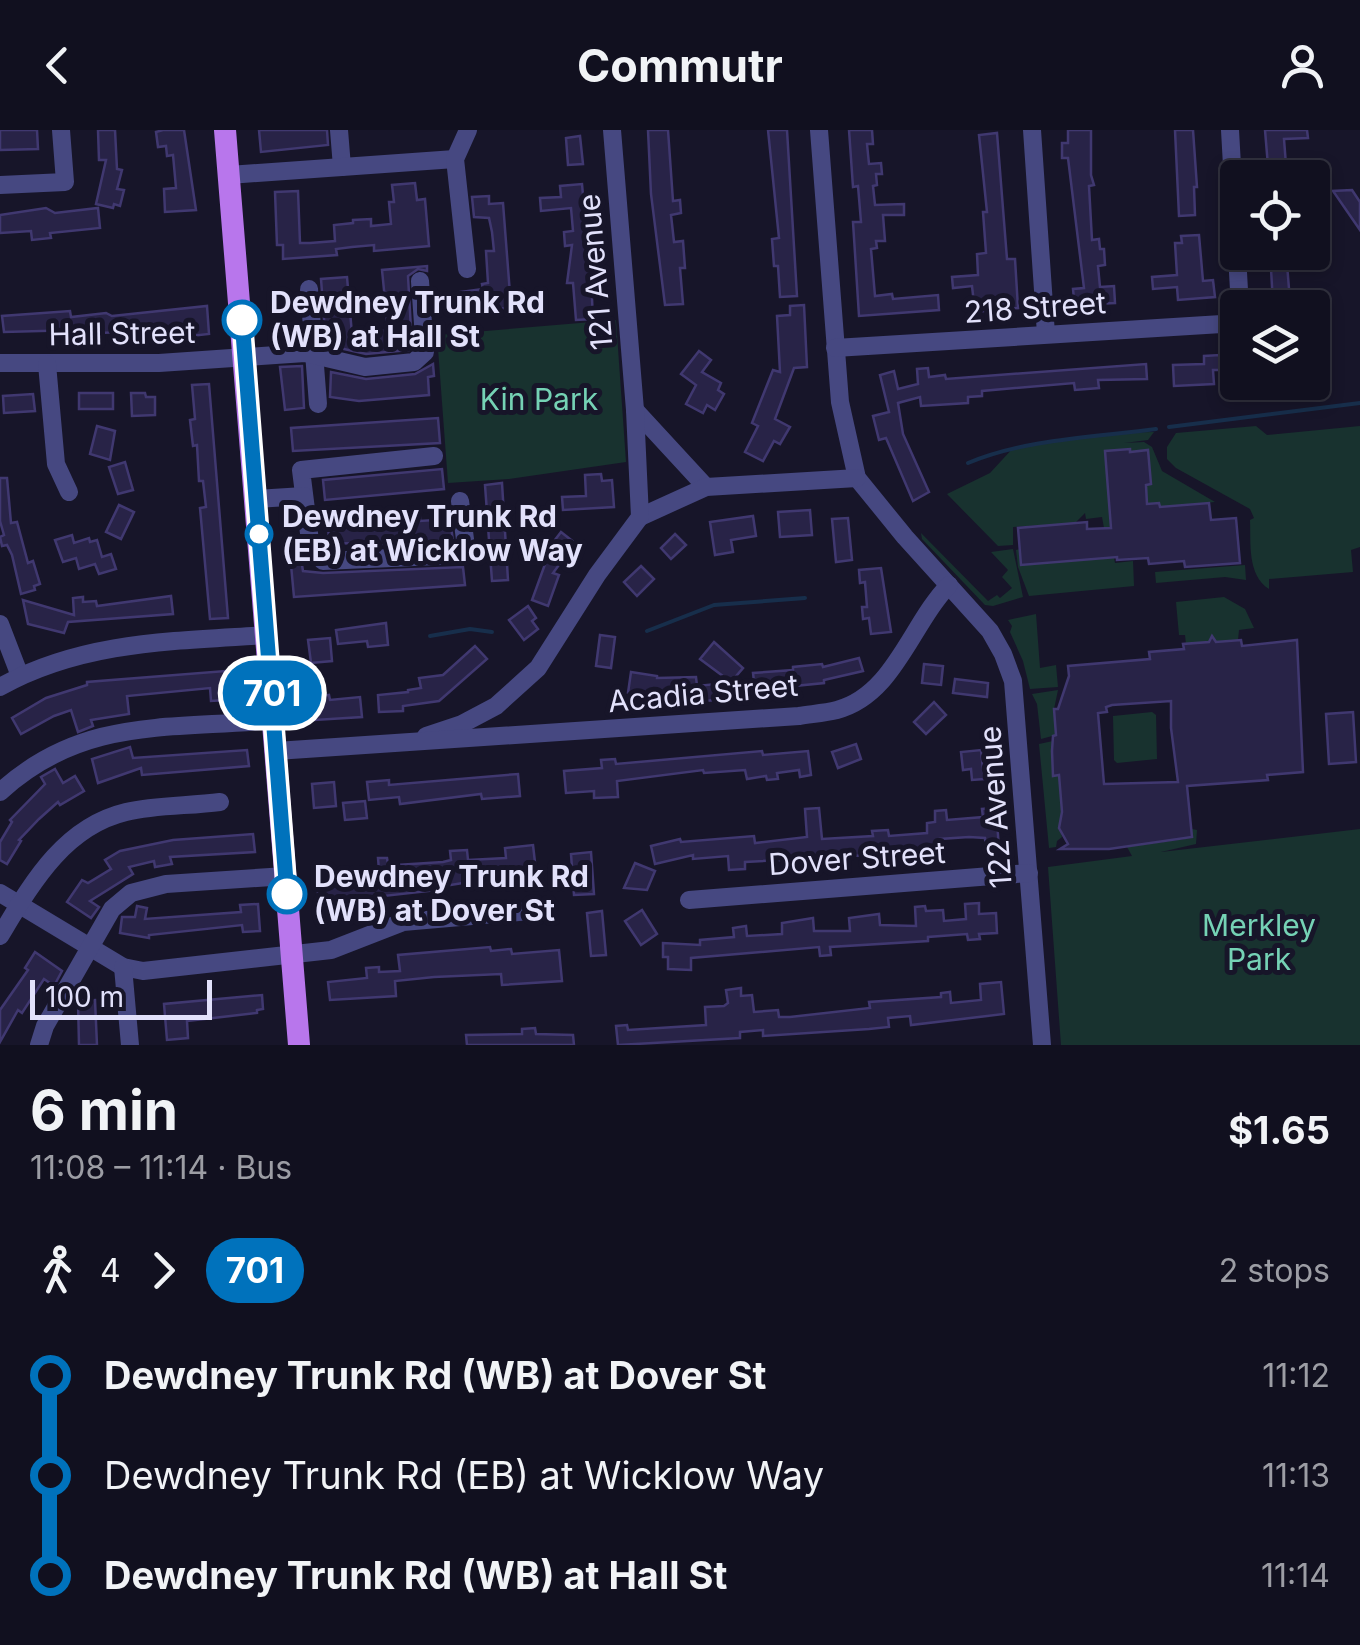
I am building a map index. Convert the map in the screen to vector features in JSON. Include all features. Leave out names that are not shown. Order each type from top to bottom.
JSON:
[{"type":"main road","points":[[225,130],[299,1045]]},
{"type":"street","points":[[0,185],[65,182],[61,130]]},
{"type":"street","points":[[339,130],[342,167]]},
{"type":"street","points":[[467,268],[456,159],[468,130]]},
{"type":"street","name":"121 Avenue","points":[[612,130],[640,517]]},
{"type":"street","points":[[640,517],[706,486],[858,478],[842,411],[819,130]]},
{"type":"street","points":[[1032,130],[1046,334]]},
{"type":"street","points":[[1230,130],[1239,290]]},
{"type":"street","points":[[229,175],[456,159]]},
{"type":"street","name":"Hall Street","points":[[0,363],[159,363],[305,352],[365,367],[414,362],[425,352],[420,281]]},
{"type":"street","points":[[309,289],[318,404]]},
{"type":"street","name":"218 Street","points":[[836,348],[1220,324]]},
{"type":"street","points":[[47,364],[56,464],[69,492]]},
{"type":"street","points":[[635,410],[706,486]]},
{"type":"street","points":[[434,456],[301,470],[311,549],[323,561],[460,555],[466,547],[460,501]]},
{"type":"street","name":"122 Avenue","points":[[858,478],[990,631],[1013,680],[1042,1045]]},
{"type":"street","points":[[256,499],[304,496]]},
{"type":"street","name":"Acadia Street","points":[[402,745],[462,724],[496,706],[538,668],[597,574],[640,517]]},
{"type":"street","name":"Acadia Street","points":[[276,751],[799,716],[840,709],[865,696],[888,676],[925,612],[949,585]]},
{"type":"street","points":[[0,624],[20,676]]},
{"type":"street","points":[[0,687],[58,661],[107,648],[267,635]]},
{"type":"street","points":[[0,792],[56,751],[100,735],[274,720]]},
{"type":"street","points":[[0,936],[51,859],[67,842],[96,824],[125,812],[220,802]]},
{"type":"street","name":"Dover Street","points":[[689,900],[1029,873]]},
{"type":"street","points":[[40,1045],[45,1026],[112,909],[130,894],[144,888],[286,876]]},
{"type":"street","points":[[0,893],[122,967],[143,971],[330,950],[403,922],[530,911]]},
{"type":"street","points":[[122,967],[130,1045]]},
{"type":"green space","name":"Kin Park","points":[[616,320],[626,462],[509,479],[448,483],[437,335]]},
{"type":"green space","points":[[1256,426],[1267,435],[1360,426],[1360,547],[1351,550],[1353,572],[1269,579],[1269,589],[1254,567],[1250,520],[1254,518],[1250,509],[1176,468],[1167,459],[1167,447],[1176,433]]},
{"type":"green space","points":[[1154,432],[1148,440],[1124,443],[1144,442],[1152,447],[1162,471],[1215,502],[1160,507],[1147,504],[1146,485],[1151,483],[1148,451],[1105,451],[1111,528],[1104,528],[1102,517],[1086,519],[1085,513],[1075,523],[1013,527],[1013,545],[998,546],[947,494],[990,473],[1014,447],[1109,433]]},
{"type":"green space","points":[[921,533],[988,601],[997,595],[1000,598],[1012,588],[1002,577],[1008,570],[991,552],[1013,549],[1023,597],[985,605],[922,539]]},
{"type":"green space","points":[[1020,549],[1022,565],[1114,558],[1115,563],[1133,561],[1134,586],[1029,596],[1018,567],[1016,550]]},
{"type":"green space","points":[[1245,565],[1246,580],[1225,577],[1156,583],[1155,572]]},
{"type":"green space","points":[[1224,597],[1245,609],[1254,628],[1239,630],[1238,640],[1186,644],[1185,635],[1179,635],[1176,602]]},
{"type":"green space","points":[[1036,614],[1040,668],[1056,665],[1058,687],[1030,689],[1010,632],[1008,620]]},
{"type":"green space","points":[[1058,690],[1054,709],[1056,735],[1041,739],[1032,694]]},
{"type":"green space","points":[[1152,712],[1156,715],[1157,759],[1117,763],[1113,716]]},
{"type":"green space","points":[[1053,741],[1053,775],[1059,775],[1063,811],[1059,826],[1062,837],[1056,847],[1049,848],[1039,744]]},
{"type":"green space","name":"Merkley Park","points":[[1192,829],[1197,830],[1196,844],[1161,852],[1360,829],[1360,1045],[1061,1045],[1048,867],[1132,856],[1127,847],[1192,838]]},
{"type":"building","points":[[0,130],[37,130],[38,149],[0,150]]},
{"type":"building","points":[[98,130],[115,130],[117,169],[122,170],[117,189],[124,190],[120,206],[114,204],[113,208],[96,204],[106,160],[99,160]]},
{"type":"building","points":[[184,130],[196,210],[165,212],[164,189],[176,188],[173,155],[167,156],[166,146],[158,147],[156,132]]},
{"type":"building","points":[[259,130],[327,130],[328,145],[261,152]]},
{"type":"building","points":[[648,130],[668,130],[673,201],[680,200],[681,213],[671,215],[674,242],[683,241],[683,304],[665,305],[651,194]]},
{"type":"building","points":[[768,130],[787,130],[797,296],[780,297],[778,266],[774,266],[772,239],[779,238]]},
{"type":"building","points":[[849,130],[872,130],[873,144],[867,144],[869,164],[881,163],[882,174],[876,174],[877,185],[873,186],[875,205],[904,204],[904,215],[883,215],[885,241],[876,241],[877,248],[871,249],[875,296],[892,294],[893,299],[938,295],[939,310],[859,316],[853,222],[861,222],[858,186],[853,187]]},
{"type":"building","points":[[1068,130],[1091,130],[1092,240],[1099,239],[1100,249],[1104,249],[1105,265],[1098,266],[1100,287],[1114,286],[1115,303],[1094,304],[1093,297],[1074,299],[1073,289],[1084,288],[1068,158],[1062,158],[1062,143],[1068,143]]},
{"type":"building","points":[[1175,130],[1193,130],[1195,215],[1179,216]]},
{"type":"building","points":[[1265,130],[1307,130],[1308,138],[1284,139],[1286,160],[1268,160]]},
{"type":"building","points":[[997,133],[1007,259],[1015,259],[1018,308],[975,312],[972,286],[953,288],[952,277],[978,275],[977,254],[986,253],[983,212],[987,212],[979,135]]},
{"type":"building","points":[[580,136],[583,164],[568,165],[566,138]]},
{"type":"building","points":[[415,183],[417,200],[425,199],[429,246],[374,251],[374,245],[336,249],[337,255],[283,259],[283,245],[277,245],[275,192],[298,191],[300,243],[310,243],[335,241],[334,225],[353,220],[371,219],[371,226],[391,224],[392,185]]},
{"type":"building","points":[[582,184],[588,217],[593,319],[576,320],[573,283],[567,283],[572,245],[565,246],[564,232],[573,231],[571,208],[541,211],[540,198],[561,197],[560,186]]},
{"type":"building","points":[[1352,190],[1360,202],[1360,230],[1333,191]]},
{"type":"building","points":[[489,196],[489,204],[503,203],[511,307],[498,309],[499,313],[463,313],[460,292],[483,289],[482,284],[488,283],[486,251],[494,251],[492,232],[489,218],[474,217],[472,197]]},
{"type":"building","points":[[46,208],[55,213],[98,208],[100,228],[50,233],[51,238],[32,240],[31,231],[0,233],[0,215]]},
{"type":"building","points":[[1199,235],[1203,281],[1213,280],[1215,297],[1178,300],[1177,287],[1153,289],[1152,277],[1177,275],[1175,243],[1182,243],[1181,236]]},
{"type":"building","points":[[427,266],[427,271],[418,269],[408,276],[412,347],[409,350],[366,354],[326,345],[321,279],[347,277],[352,334],[388,330],[382,270]]},
{"type":"building","points":[[1271,270],[1287,270],[1289,290],[1272,290]]},
{"type":"building","points":[[804,305],[807,367],[794,368],[775,419],[790,427],[780,444],[774,441],[763,461],[745,452],[758,426],[752,423],[773,370],[780,372],[777,316],[790,315],[790,306]]},
{"type":"building","points":[[207,306],[209,334],[163,339],[162,330],[4,332],[2,316],[70,311],[71,317],[106,313],[112,316]]},
{"type":"building","points":[[699,351],[711,360],[702,372],[721,383],[718,390],[724,394],[715,410],[707,405],[703,413],[686,404],[696,385],[681,374]]},
{"type":"building","points":[[1220,355],[1220,370],[1213,370],[1214,384],[1174,386],[1173,365],[1204,364],[1204,356]]},
{"type":"building","points":[[433,364],[434,376],[428,377],[429,395],[359,401],[330,397],[331,372],[366,379],[415,374]]},
{"type":"building","points":[[1146,364],[1147,379],[1098,380],[1099,388],[1075,390],[1074,383],[982,391],[982,396],[968,397],[968,403],[921,406],[920,397],[898,403],[903,434],[929,492],[913,501],[886,438],[879,440],[873,416],[889,412],[880,375],[894,371],[898,389],[918,384],[917,369],[928,368],[929,377],[945,375],[946,379]]},
{"type":"building","points":[[302,366],[304,408],[285,410],[280,367]]},
{"type":"building","points":[[209,384],[228,618],[210,619],[200,508],[206,507],[190,420],[195,419],[192,385]]},
{"type":"building","points":[[79,393],[113,393],[113,409],[79,409]]},
{"type":"building","points":[[131,393],[155,397],[155,415],[132,416]]},
{"type":"building","points":[[33,394],[35,411],[4,413],[3,396]]},
{"type":"building","points":[[438,418],[440,443],[293,451],[291,428]]},
{"type":"building","points":[[97,426],[115,431],[110,460],[90,454]]},
{"type":"building","points":[[1148,450],[1151,484],[1146,485],[1147,504],[1159,503],[1160,507],[1209,503],[1211,520],[1236,518],[1240,563],[1185,567],[1184,561],[1149,564],[1148,558],[1117,557],[1021,565],[1018,528],[1087,522],[1087,529],[1111,528],[1105,451]]},
{"type":"building","points":[[125,462],[133,490],[118,494],[109,467]]},
{"type":"building","points":[[442,469],[444,489],[325,500],[323,480]]},
{"type":"building","points":[[601,474],[602,481],[612,480],[614,507],[563,510],[562,497],[586,496],[585,475]]},
{"type":"building","points":[[0,478],[7,478],[11,523],[17,522],[28,563],[33,561],[40,584],[21,594],[12,555],[7,545],[2,546],[0,537],[4,535],[0,521]]},
{"type":"building","points":[[502,483],[508,580],[492,581],[485,485]]},
{"type":"building","points":[[119,505],[134,512],[121,539],[106,532]]},
{"type":"building","points":[[810,510],[812,535],[780,537],[778,512]]},
{"type":"building","points":[[420,513],[420,521],[450,519],[453,541],[427,543],[426,537],[385,544],[329,543],[328,522]]},
{"type":"building","points":[[753,516],[756,536],[731,540],[733,552],[715,555],[710,522]]},
{"type":"building","points":[[848,518],[852,560],[836,562],[832,519]]},
{"type":"building","points":[[561,532],[575,543],[553,573],[559,575],[548,606],[532,600],[548,556],[545,553]]},
{"type":"building","points":[[675,534],[686,545],[671,559],[661,548]]},
{"type":"building","points":[[72,535],[74,543],[89,538],[90,542],[97,540],[102,557],[111,554],[116,569],[99,574],[95,564],[79,569],[76,558],[63,562],[55,540]]},
{"type":"building","points":[[300,553],[303,571],[323,573],[463,567],[465,585],[294,597],[290,554]]},
{"type":"building","points":[[641,566],[654,579],[637,596],[624,582]]},
{"type":"building","points":[[881,568],[891,632],[871,634],[869,618],[863,619],[862,607],[867,607],[865,582],[860,583],[859,570]]},
{"type":"building","points":[[171,596],[173,614],[68,622],[64,633],[28,624],[23,600],[74,615],[73,598],[96,601],[97,606]]},
{"type":"building","points":[[528,606],[538,629],[524,640],[509,620]]},
{"type":"building","points":[[386,623],[388,645],[368,647],[367,641],[338,644],[336,630]]},
{"type":"building","points":[[600,635],[615,637],[611,668],[596,666]]},
{"type":"building","points":[[1212,636],[1216,642],[1241,640],[1242,646],[1297,640],[1303,772],[1267,775],[1268,780],[1187,786],[1192,837],[1109,849],[1060,849],[1068,844],[1059,828],[1059,775],[1053,776],[1052,751],[1056,735],[1054,709],[1058,709],[1069,676],[1068,666],[1150,659],[1149,652],[1209,642]],"holes":[[[1171,701],[1178,782],[1104,784],[1098,713],[1107,712],[1106,707],[1112,705]]]},
{"type":"building","points":[[330,638],[332,661],[311,663],[308,640]]},
{"type":"building","points":[[714,642],[743,668],[731,682],[700,659]]},
{"type":"building","points":[[475,646],[487,659],[439,701],[403,706],[403,711],[379,712],[378,695],[421,688],[419,678],[443,675]]},
{"type":"building","points":[[859,658],[863,671],[824,683],[755,690],[753,673],[822,664],[823,667]]},
{"type":"building","points":[[924,664],[943,666],[941,685],[922,683]]},
{"type":"building","points":[[238,670],[240,688],[224,690],[225,700],[211,701],[210,688],[127,696],[129,714],[91,720],[93,726],[78,732],[71,710],[21,734],[12,718],[46,698],[87,682]]},
{"type":"building","points":[[631,672],[657,678],[696,677],[697,686],[716,684],[718,700],[665,703],[665,698],[628,693]]},
{"type":"building","points":[[955,679],[988,683],[987,697],[953,693]]},
{"type":"building","points":[[329,695],[330,700],[360,697],[362,717],[315,720],[313,697]]},
{"type":"building","points":[[934,702],[946,715],[926,734],[914,722]]},
{"type":"building","points":[[1353,712],[1356,762],[1329,764],[1326,714]]},
{"type":"building","points":[[856,744],[861,759],[838,768],[832,752]]},
{"type":"building","points":[[130,747],[133,758],[247,750],[249,766],[142,775],[141,768],[98,783],[92,759]]},
{"type":"building","points":[[981,750],[984,779],[972,780],[971,769],[963,770],[961,752]]},
{"type":"building","points":[[762,751],[763,755],[808,751],[811,775],[800,777],[799,770],[777,773],[778,779],[767,780],[766,776],[747,779],[745,770],[703,770],[617,781],[618,797],[594,798],[594,791],[566,793],[564,771],[602,768],[601,760],[615,759],[616,764]]},
{"type":"building","points":[[55,769],[63,783],[75,776],[84,791],[60,805],[58,802],[39,819],[19,840],[7,864],[0,860],[0,842],[10,820],[45,784],[41,777]]},
{"type":"building","points":[[518,774],[520,796],[482,799],[481,794],[400,804],[399,797],[369,800],[367,782],[389,780],[389,785]]},
{"type":"building","points":[[334,782],[336,806],[314,808],[312,784]]},
{"type":"building","points":[[365,801],[367,818],[345,820],[343,803]]},
{"type":"building","points":[[819,808],[822,839],[873,836],[872,831],[888,830],[889,836],[927,833],[927,823],[935,822],[935,811],[946,810],[947,820],[983,817],[982,809],[996,808],[999,848],[986,849],[985,838],[969,837],[940,839],[941,849],[924,852],[745,862],[745,869],[729,870],[728,856],[693,859],[693,855],[655,864],[651,846],[680,839],[681,842],[754,836],[755,843],[807,837],[805,809]]},
{"type":"building","points":[[253,834],[255,852],[170,857],[172,864],[155,867],[154,861],[129,867],[133,874],[90,901],[99,907],[91,918],[67,902],[82,880],[88,883],[111,869],[105,860],[120,851],[173,840]]},
{"type":"building","points":[[533,845],[536,871],[502,875],[502,885],[493,886],[492,881],[469,882],[438,890],[374,897],[374,901],[361,902],[361,906],[331,908],[330,903],[319,904],[317,881],[379,870],[378,858],[387,858],[388,864],[396,865],[443,862],[451,860],[450,851],[467,850],[468,860],[506,858],[505,848]]},
{"type":"building","points":[[591,852],[594,894],[574,895],[571,854]]},
{"type":"building","points":[[635,863],[655,871],[647,890],[624,888]]},
{"type":"building","points":[[979,903],[979,914],[996,913],[997,933],[979,934],[980,939],[968,940],[967,934],[928,937],[928,941],[830,947],[831,955],[820,956],[819,947],[691,958],[691,970],[668,969],[668,957],[663,957],[663,943],[700,945],[700,940],[734,937],[733,928],[746,926],[747,936],[782,934],[782,923],[813,918],[814,931],[850,931],[849,918],[879,914],[880,925],[916,926],[915,907],[943,910],[944,921],[966,919],[965,904]]},
{"type":"building","points":[[258,904],[260,931],[243,932],[242,925],[149,938],[120,933],[122,917],[135,917],[137,906],[147,908],[145,919],[241,912],[240,905]]},
{"type":"building","points":[[642,910],[657,934],[641,945],[625,921]]},
{"type":"building","points":[[602,911],[606,955],[591,956],[587,913]]},
{"type":"building","points":[[490,947],[491,951],[511,949],[512,954],[559,950],[562,981],[502,985],[501,974],[434,977],[395,981],[396,996],[330,1000],[328,982],[367,978],[366,968],[400,971],[398,955]]},
{"type":"building","points":[[35,952],[62,971],[54,986],[44,979],[22,1013],[18,1010],[0,1042],[0,1010],[28,970],[25,968]]},
{"type":"building","points":[[1001,982],[1004,1014],[911,1025],[910,1016],[888,1018],[889,1027],[869,1029],[763,1036],[763,1030],[740,1032],[740,1038],[618,1045],[616,1026],[627,1025],[628,1030],[706,1025],[705,1007],[728,1003],[726,990],[741,988],[741,996],[752,995],[754,1012],[778,1010],[779,1017],[790,1017],[870,1008],[869,1002],[941,997],[941,993],[950,992],[951,1003],[981,1000],[980,984]]},
{"type":"building","points":[[262,995],[263,1009],[257,1013],[187,1021],[188,1038],[167,1040],[164,1004]]},
{"type":"building","points":[[95,1000],[97,1045],[79,1045],[78,1001]]},
{"type":"building","points":[[535,1028],[536,1034],[573,1035],[574,1045],[467,1045],[466,1035],[522,1034],[522,1029]]},
{"type":"waterway","points":[[1169,427],[1360,403]]},
{"type":"waterway","points":[[968,463],[1036,444],[1156,429]]},
{"type":"waterway","points":[[647,631],[714,605],[805,598]]},
{"type":"waterway","points":[[430,636],[470,629],[492,632]]},
{"type":"bus line","name":"701","points":[[242,320],[287,894]]},
{"type":"place","name":"Dewdney Trunk Rd (WB) at Hall St","points":[[242,320]]},
{"type":"place","name":"Dewdney Trunk Rd (EB) at Wicklow Way","points":[[259,534]]},
{"type":"place","name":"Dewdney Trunk Rd (WB) at Dover St","points":[[287,894]]}]
